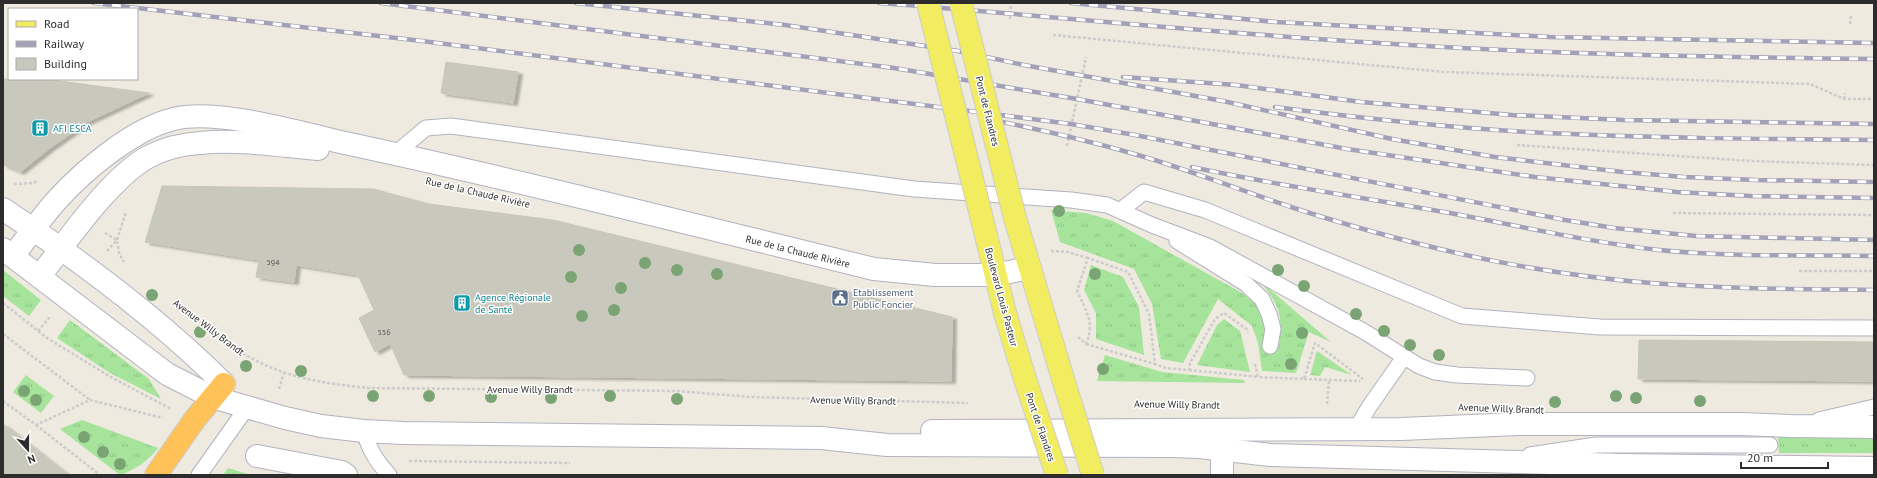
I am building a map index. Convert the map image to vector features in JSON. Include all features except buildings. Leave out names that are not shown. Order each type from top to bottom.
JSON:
[{"type":"highway","points":[[156,475],[218,391]]},
{"type":"main road","name":"Boulevard Louis Pasteur","points":[[928,3],[995,275],[1025,379]]},
{"type":"main road","name":"Pont de Flandres","points":[[961,3],[1029,268]]},
{"type":"main road","points":[[1029,268],[1093,475]]},
{"type":"main road","name":"Pont de Flandres","points":[[1025,379],[1057,475]]},
{"type":"street","name":"Rue de la Chaude Rivière","points":[[395,154],[224,142],[180,146],[148,157],[133,167],[119,180],[84,220],[40,276],[8,252],[33,230],[56,201],[102,159],[124,142],[140,133],[174,119],[191,116],[248,122],[395,154],[874,269],[935,275],[995,275],[1029,268]]},
{"type":"street","points":[[3,209],[61,249]]},
{"type":"street","name":"Avenue Willy Brandt","points":[[61,249],[99,277],[188,349],[218,391]]},
{"type":"street","name":"Avenue Willy Brandt","points":[[40,276],[167,374],[218,391],[248,406],[295,421],[364,432],[821,438],[887,444],[1172,446],[1271,455],[1622,465],[1874,468]]},
{"type":"street","name":"Avenue Willy Brandt","points":[[821,438],[886,431],[1400,429],[1518,424],[1741,424],[1874,427]]},
{"type":"street","points":[[1222,429],[1222,475]]},
{"type":"street","points":[[257,456],[342,472],[346,475]]},
{"type":"lane","points":[[395,154],[426,128],[451,126],[914,189],[1090,201],[1121,210],[1152,225],[1210,247],[1365,332],[1419,366],[1435,372],[1457,375],[1527,378]]},
{"type":"lane","points":[[1121,210],[1144,192],[1205,210],[1462,316],[1600,327],[1874,328]]},
{"type":"lane","points":[[1152,225],[1246,284],[1262,299],[1270,314],[1273,329],[1270,346]]},
{"type":"lane","points":[[1356,429],[1368,407],[1404,357]]},
{"type":"lane","points":[[199,475],[248,406]]},
{"type":"lane","points":[[1792,426],[1874,407]]},
{"type":"lane","points":[[364,432],[368,446],[376,460],[389,475]]},
{"type":"lane","points":[[1485,461],[1596,445],[1770,445]]},
{"type":"lane","points":[[1597,475],[1622,465]]},
{"type":"path","points":[[1010,19],[1011,3]]},
{"type":"path","points":[[1850,24],[1851,16]]},
{"type":"path","points":[[1053,35],[1444,72],[1810,84],[1844,99],[1874,100]]},
{"type":"path","points":[[1067,146],[1086,58]]},
{"type":"path","points":[[1844,99],[1845,93]]},
{"type":"path","points":[[1517,145],[1752,161],[1874,165]]},
{"type":"path","points":[[8,183],[17,184],[34,182],[56,201]]},
{"type":"path","points":[[125,263],[120,253],[117,240],[126,210]]},
{"type":"path","points":[[1673,213],[1874,215]]},
{"type":"path","points":[[84,220],[117,240]]},
{"type":"path","points":[[1068,252],[1128,272],[1149,314],[1155,364]]},
{"type":"path","points":[[1086,344],[1090,336],[1090,318],[1077,291],[1088,258]]},
{"type":"path","points":[[1799,271],[1874,271]]},
{"type":"path","points":[[3,303],[47,338],[108,376],[171,409]]},
{"type":"path","name":"Avenue Willy Brandt","points":[[179,305],[254,360],[289,375],[324,384],[369,388],[678,391],[751,397],[969,403]]},
{"type":"path","points":[[1189,370],[1190,363],[1215,319],[1224,313],[1248,330],[1249,336]]},
{"type":"path","points":[[3,334],[90,400],[162,418]]},
{"type":"path","points":[[1077,336],[1086,344],[1166,368],[1258,377],[1328,381],[1366,381],[1315,343],[1304,379]]},
{"type":"path","points":[[1254,357],[1258,377]]},
{"type":"path","points":[[1328,381],[1327,407],[1368,407]]},
{"type":"path","points":[[36,425],[90,400]]},
{"type":"path","points":[[3,401],[100,475]]},
{"type":"green space","points":[[1051,210],[1086,213],[1113,221],[1242,293],[1254,302],[1260,311],[1270,346],[1279,347],[1281,327],[1280,319],[1276,304],[1259,280],[1331,342],[1309,332],[1296,373],[1262,371],[1258,343],[1252,326],[1218,299],[1183,363],[1161,359],[1152,304],[1134,269],[1060,242]]},
{"type":"green space","points":[[1091,265],[1123,277],[1139,307],[1144,355],[1096,339],[1096,313],[1084,290]]},
{"type":"green space","points":[[3,270],[41,300],[29,316],[3,296]]},
{"type":"green space","points":[[1224,319],[1240,331],[1250,372],[1197,365],[1217,325]]},
{"type":"green space","points":[[70,320],[149,379],[161,399],[110,373],[57,338]]},
{"type":"green space","points":[[1317,351],[1352,375],[1325,367],[1320,376],[1310,375]]},
{"type":"green space","points":[[1105,355],[1162,372],[1244,380],[1245,383],[1097,381]]},
{"type":"green space","points":[[26,375],[54,396],[41,413],[13,392]]},
{"type":"green space","points":[[82,420],[158,448],[141,464],[120,475],[60,429]]},
{"type":"green space","points":[[1778,436],[1874,437],[1874,453],[1779,453]]},
{"type":"green space","points":[[228,468],[251,475],[223,475]]},
{"type":"railway","points":[[94,3],[137,8]]},
{"type":"railway","points":[[381,3],[894,68],[1077,99],[1347,149],[1535,177],[1677,192],[1751,196],[1874,198]]},
{"type":"railway","points":[[576,3],[785,25],[958,51],[1024,65],[1223,101],[1392,139],[1495,157],[1623,172],[1684,177],[1874,182]]},
{"type":"railway","points":[[879,3],[1303,38],[1427,46],[1618,54],[1874,59]]},
{"type":"railway","points":[[1071,3],[1276,22],[1550,37],[1874,43]]},
{"type":"railway","points":[[138,8],[422,41],[1071,124],[1135,135],[1565,220],[1614,228],[1696,236],[1874,240]]},
{"type":"railway","points":[[1123,77],[1236,85],[1361,102],[1512,115],[1624,120],[1874,124]]},
{"type":"railway","points":[[1275,107],[1401,122],[1527,132],[1657,137],[1874,140]]},
{"type":"railway","points":[[988,119],[1028,127],[1128,152],[1335,221],[1419,244],[1508,264],[1627,281],[1679,285],[1735,288],[1874,290]]},
{"type":"railway","points":[[1192,167],[1255,180],[1444,212],[1632,247],[1713,254],[1874,256]]},
{"type":"place","name":"AFI ESCA","points":[[40,128]]},
{"type":"place","name":"Etablissement Public Foncier","points":[[840,298]]},
{"type":"place","name":"Agence Régionale de Santé","points":[[462,303]]}]
